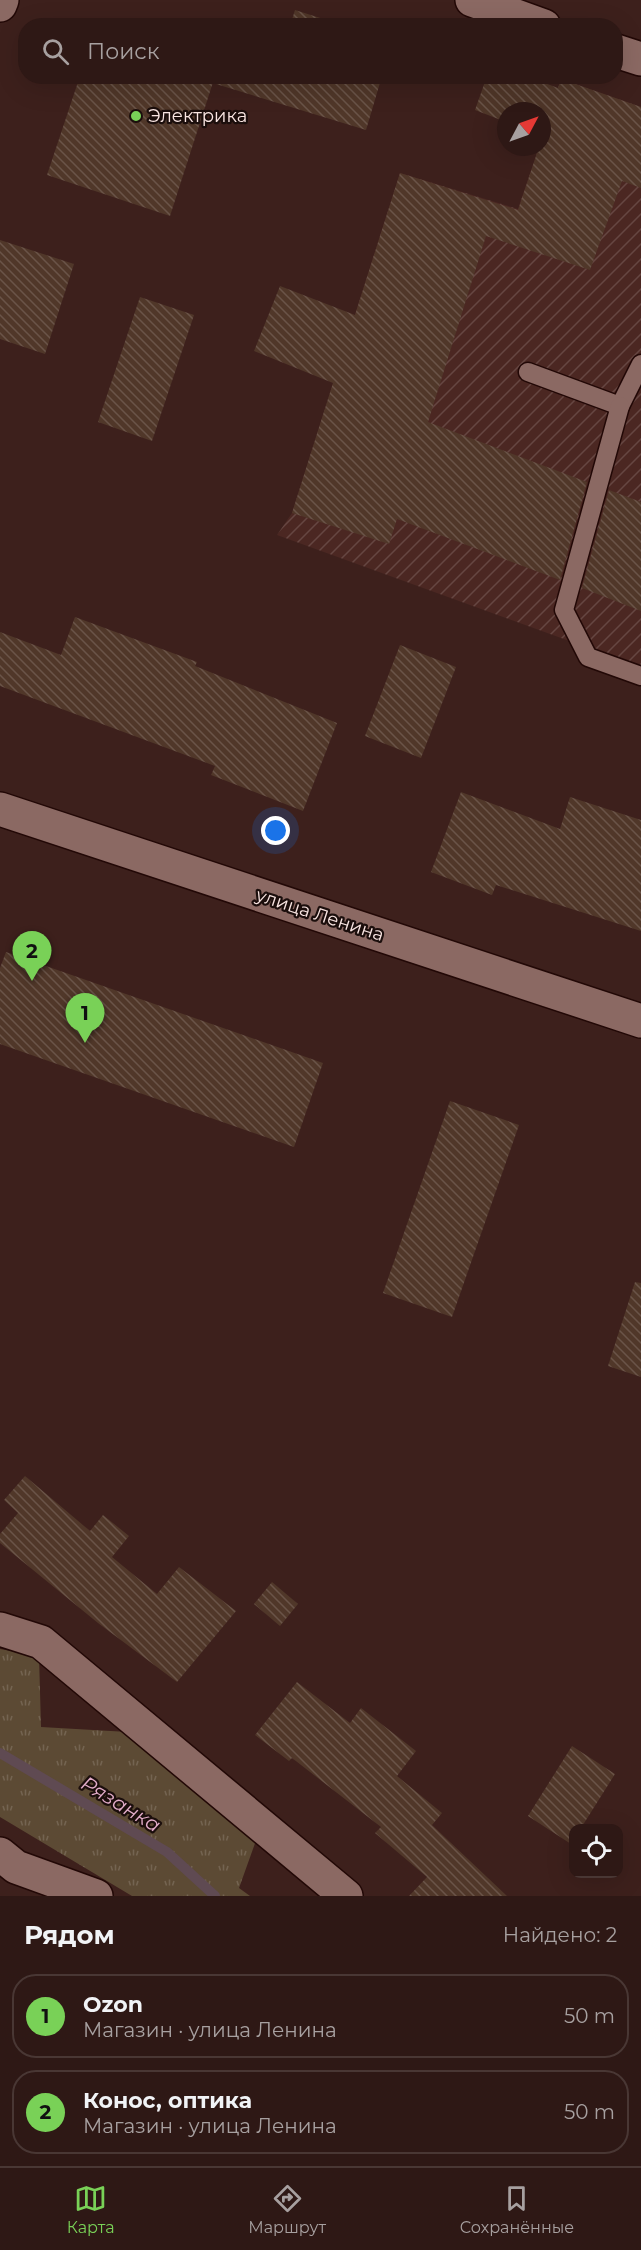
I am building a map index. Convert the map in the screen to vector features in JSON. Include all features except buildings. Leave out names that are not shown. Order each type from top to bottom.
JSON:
[{"type":"street","points":[[0,5],[2,0]]},
{"type":"street","points":[[472,0],[522,18]]},
{"type":"street","points":[[623,54],[641,60]]},
{"type":"street","name":"улица Ленина","points":[[0,809],[641,1021]]},
{"type":"street","points":[[0,1629],[41,1642],[346,1896]]},
{"type":"street","points":[[0,1854],[16,1867],[96,1896]]},
{"type":"lane","points":[[641,363],[620,406],[564,610],[588,657],[641,676]]},
{"type":"lane","points":[[528,372],[620,406]]},
{"type":"shaded area","points":[[559,84],[575,84],[641,107],[641,667],[277,535],[292,513],[400,173],[518,209],[536,156],[551,156],[551,110]]},
{"type":"green space","points":[[0,1649],[39,1656],[41,1727],[128,1732],[259,1832],[239,1888],[250,1896],[132,1896],[0,1817]]},
{"type":"waterway","name":"Рязанка","points":[[0,1753],[167,1852],[215,1896]]},
{"type":"place","name":"Электрика","points":[[136,116]]},
{"type":"place","name":"Конос, оптика","points":[[32,981]]},
{"type":"place","name":"Ozon","points":[[85,1043]]}]
